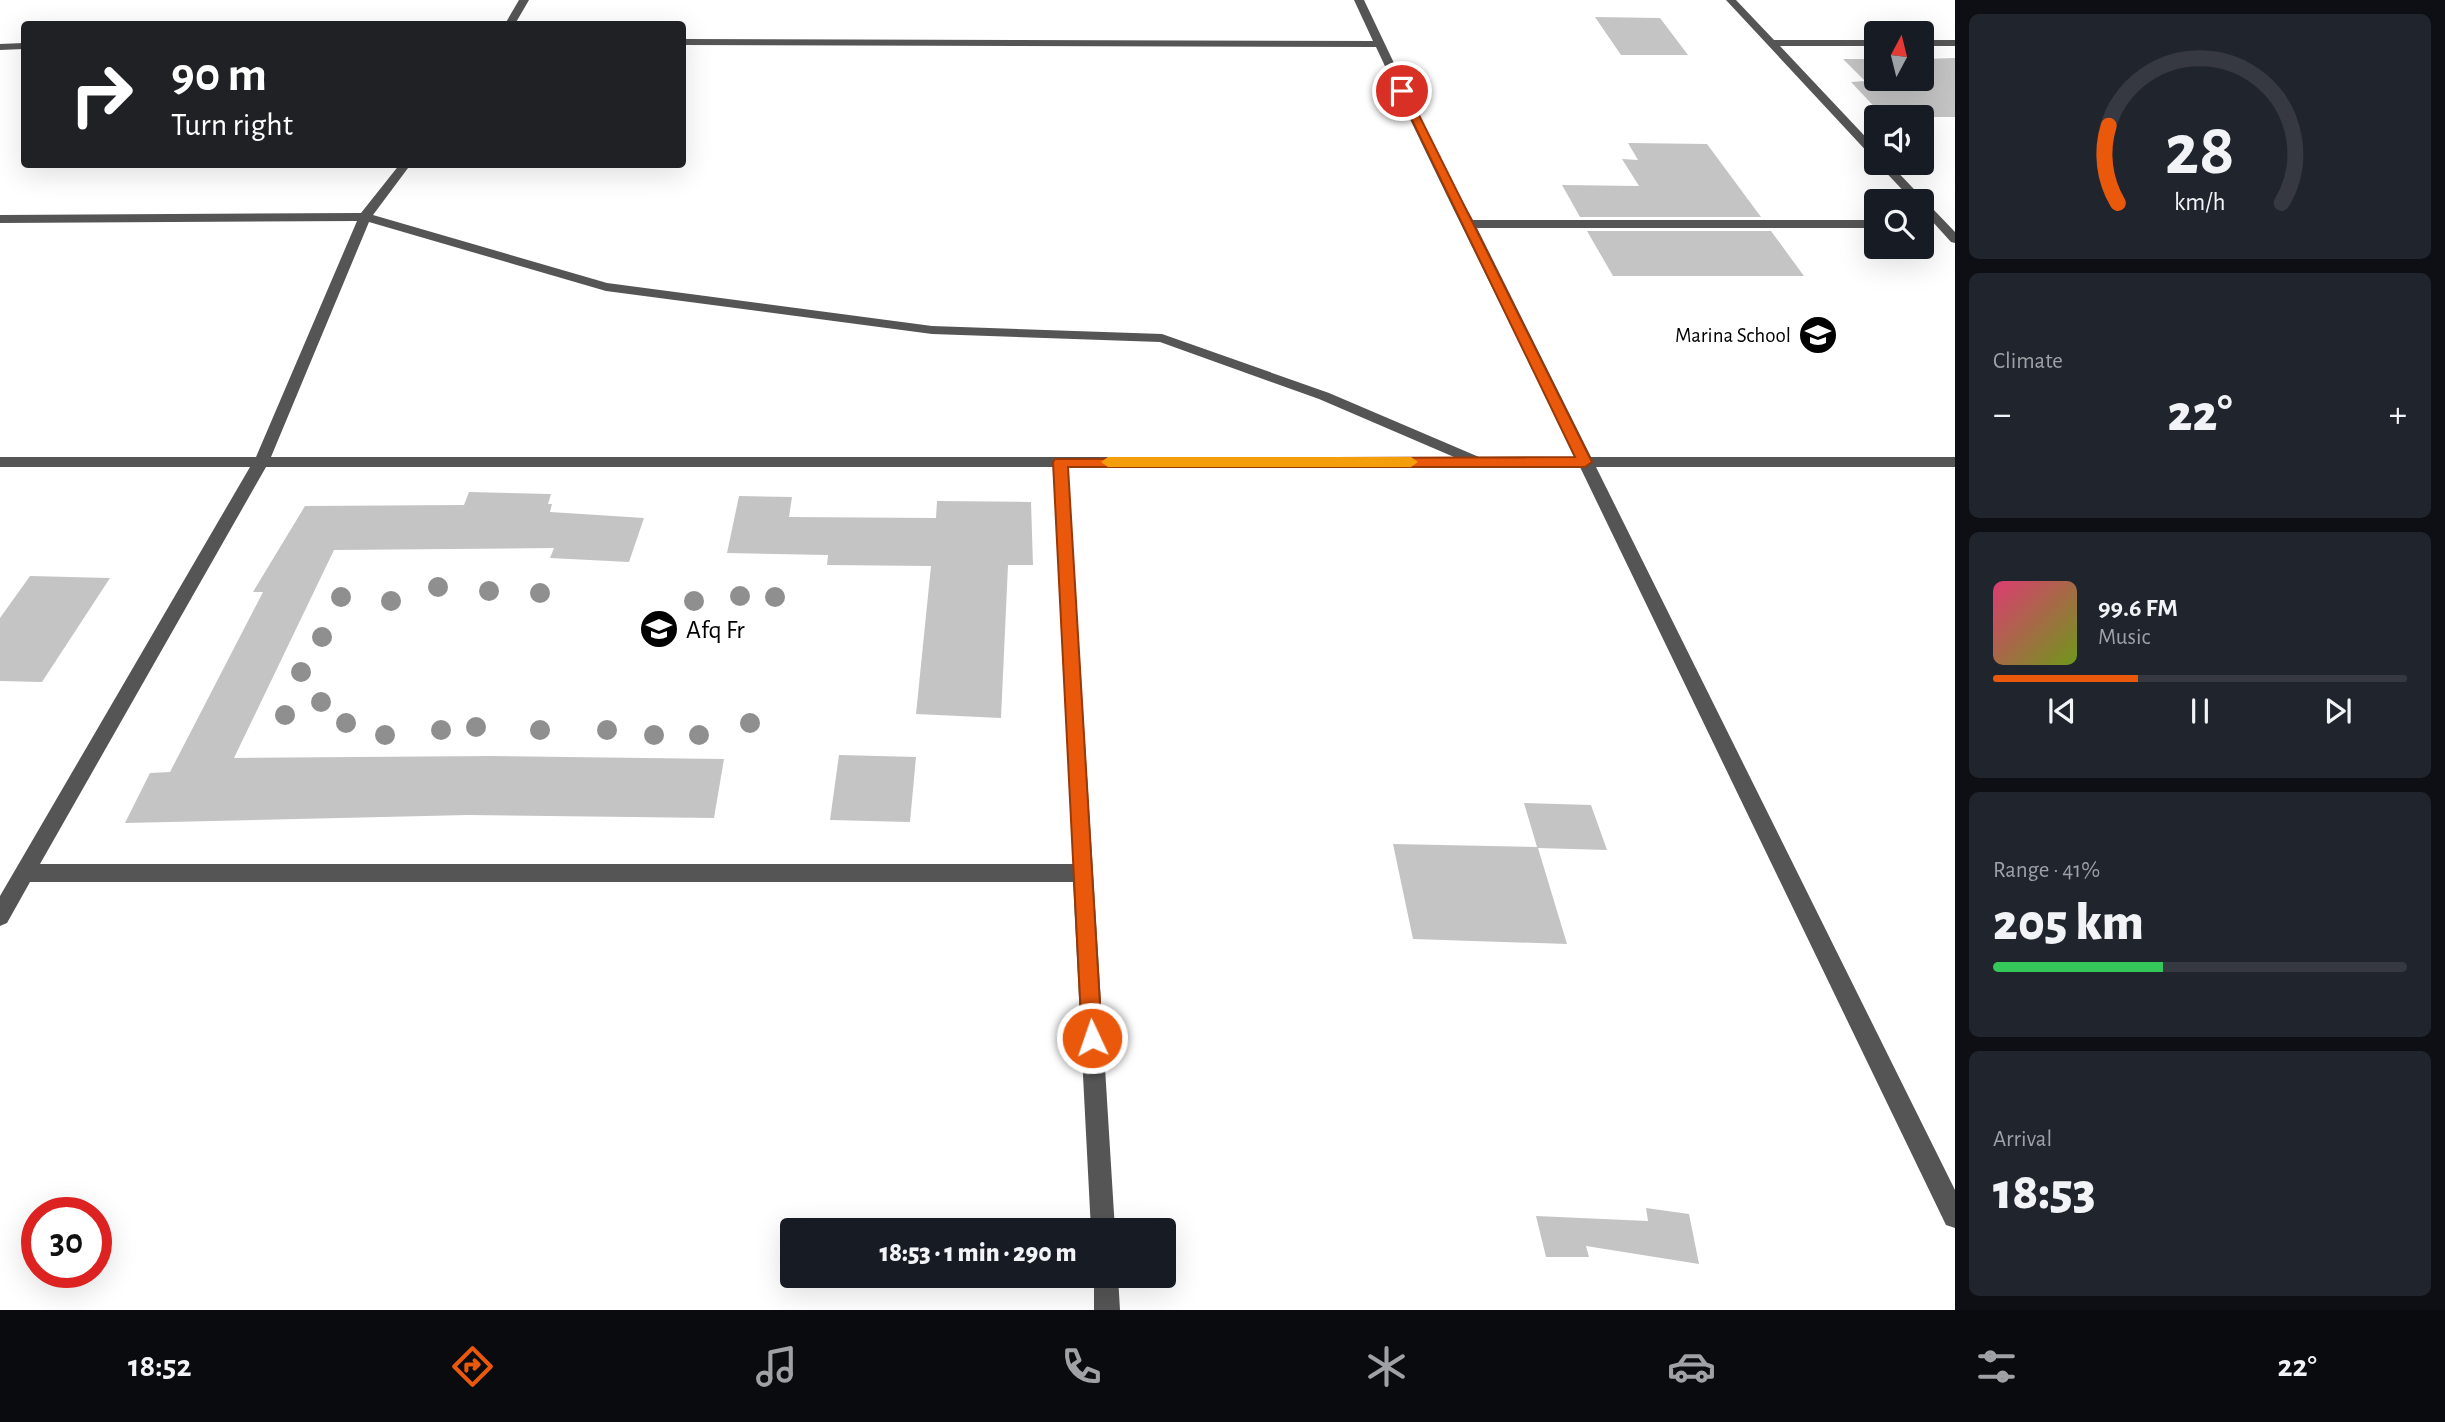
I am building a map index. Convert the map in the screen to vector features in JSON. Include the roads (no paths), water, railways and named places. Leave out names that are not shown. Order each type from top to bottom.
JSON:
[{"type":"street","points":[[512,21],[524,0]]},
{"type":"street","points":[[1359,0],[1435,162],[1469,224],[1955,1216]]},
{"type":"street","points":[[1731,0],[1864,142]]},
{"type":"street","points":[[686,42],[1381,44]]},
{"type":"street","points":[[1769,43],[1864,43]]},
{"type":"street","points":[[1934,43],[1955,43]]},
{"type":"street","points":[[0,47],[21,47]]},
{"type":"street","points":[[0,916],[261,462],[365,217],[402,168]]},
{"type":"street","points":[[1895,175],[1908,189]]},
{"type":"street","points":[[1934,213],[1948,224],[1955,239]]},
{"type":"street","points":[[0,219],[365,217],[606,287],[932,330],[1162,338],[1324,396],[1479,462]]},
{"type":"street","points":[[1469,224],[1864,224]]},
{"type":"street","points":[[0,462],[1955,462]]},
{"type":"street","points":[[1060,462],[1102,1218]]},
{"type":"street","points":[[24,873],[1083,873]]},
{"type":"street","points":[[1106,1288],[1107,1310]]},
{"type":"place","name":"Marina School","points":[[1818,335]]},
{"type":"place","name":"Afq Fr","points":[[659,629]]}]
